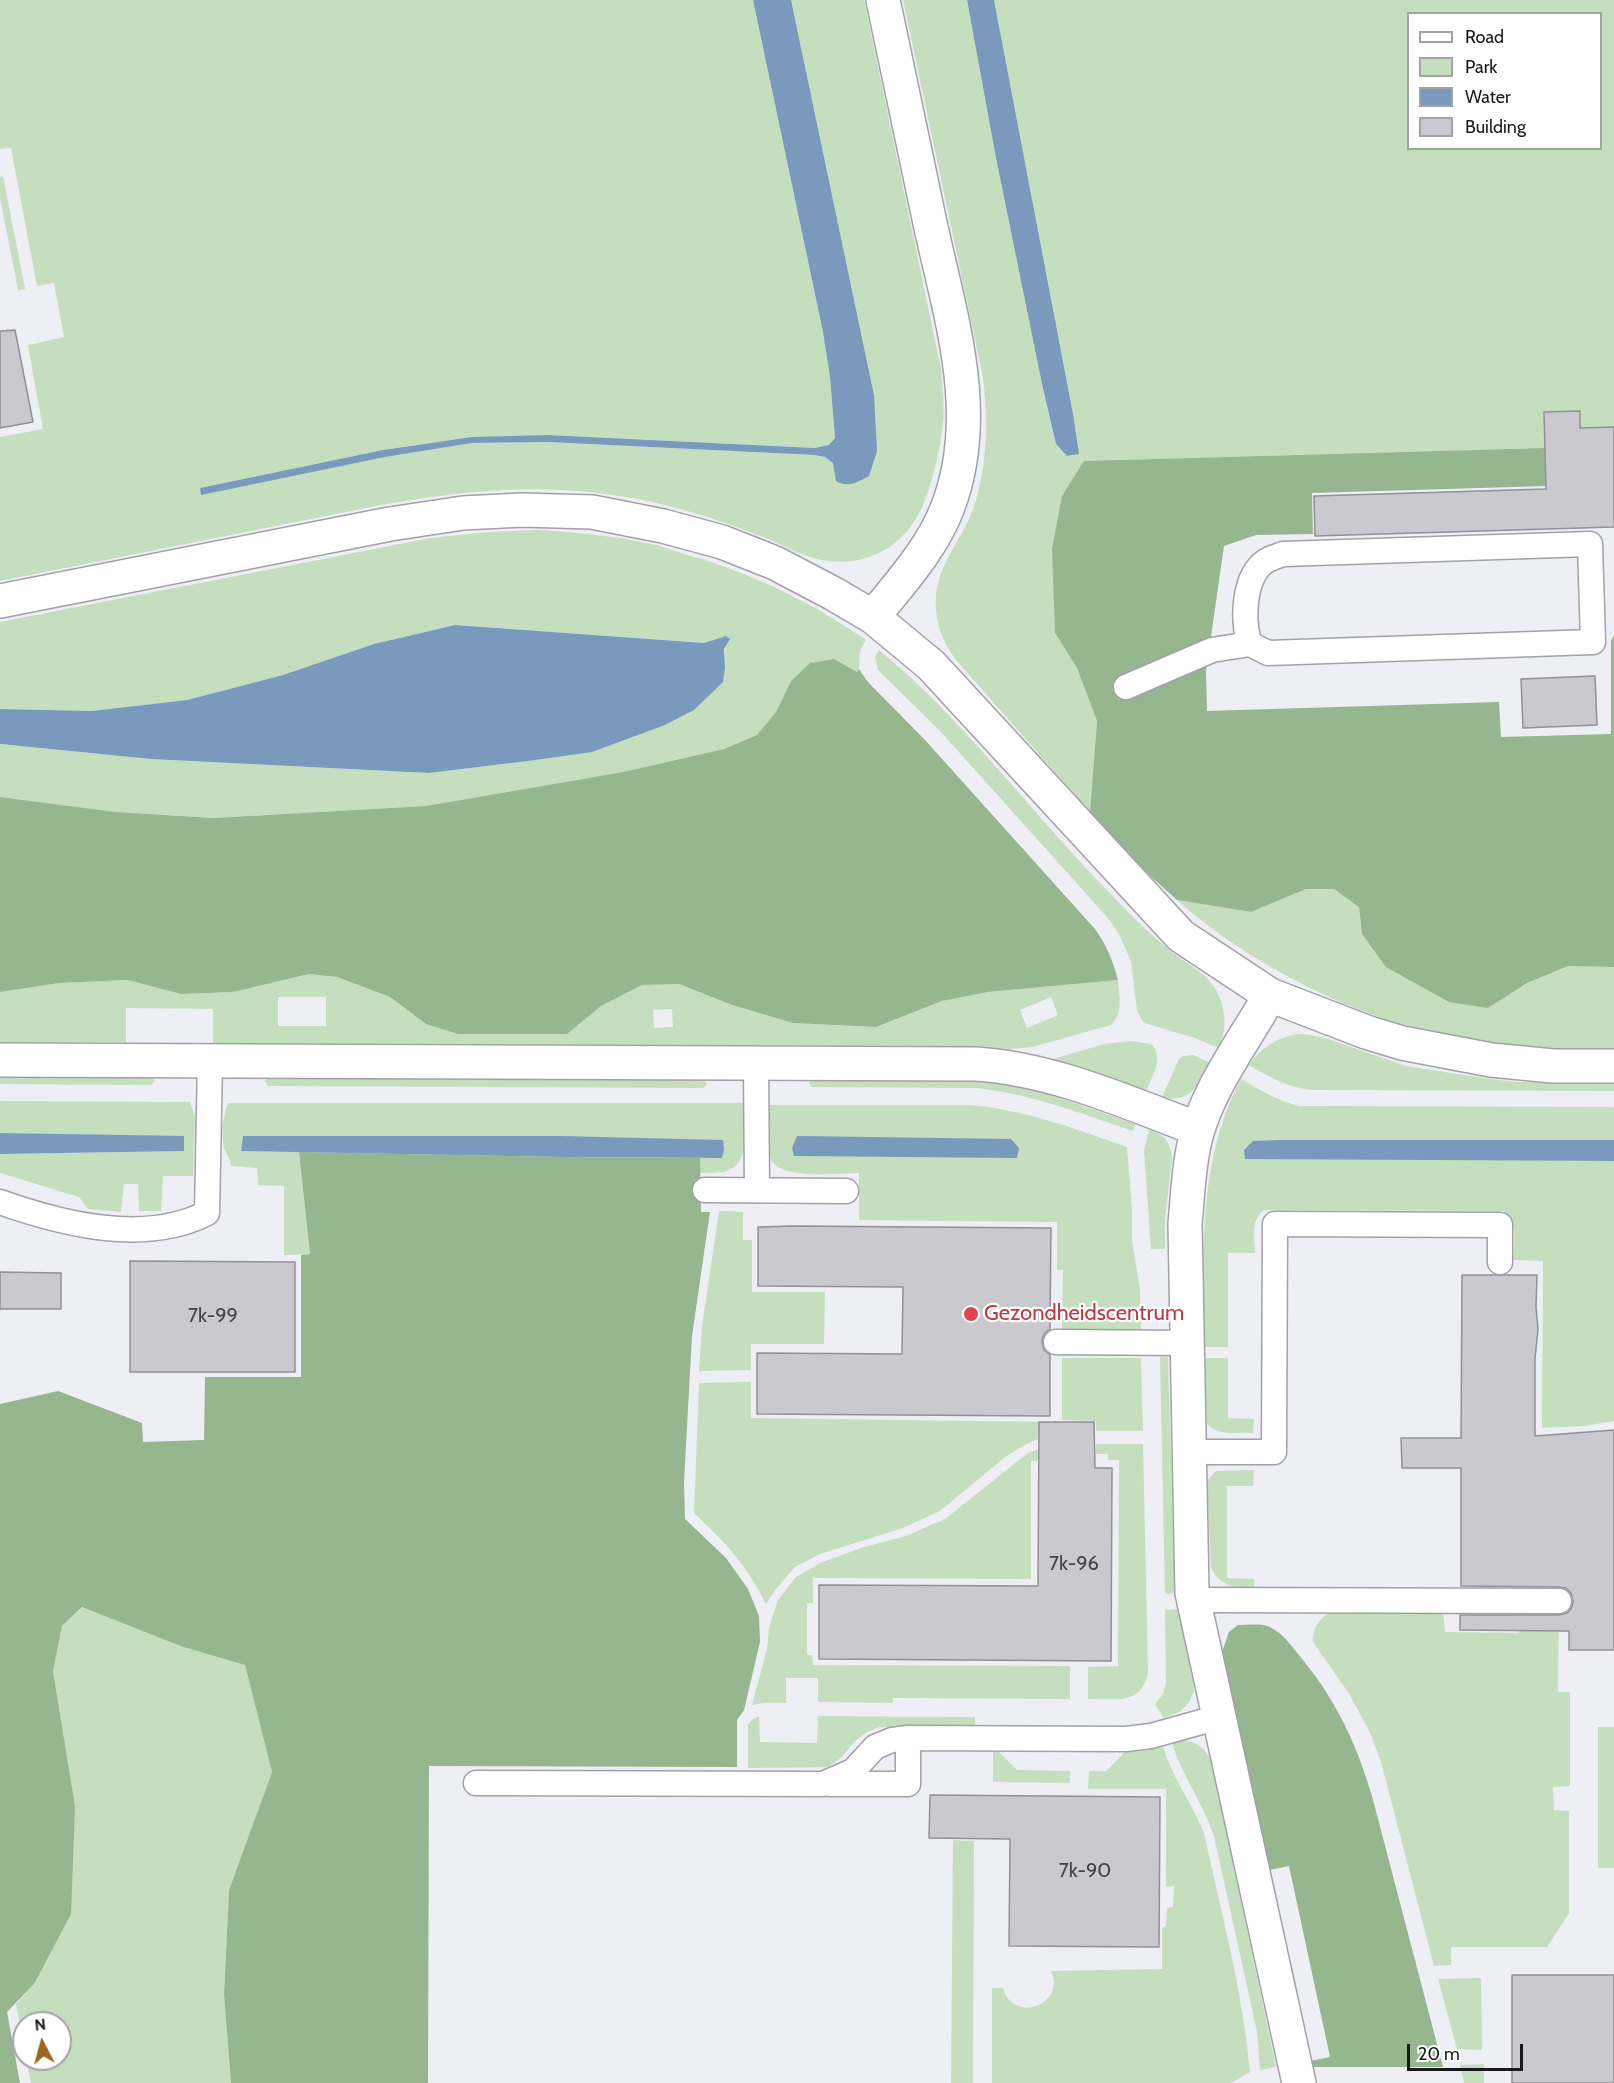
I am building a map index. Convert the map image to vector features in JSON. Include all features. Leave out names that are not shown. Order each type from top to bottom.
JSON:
[{"type":"street","points":[[873,617],[927,546],[948,508],[958,470],[965,420],[960,355],[883,0]]},
{"type":"street","points":[[0,601],[390,525],[464,513],[522,510],[592,512],[663,525],[722,542],[775,563],[873,617],[931,665],[1181,936],[1270,995],[1401,1043],[1491,1060],[1552,1066],[1614,1066]]},
{"type":"street","points":[[1270,995],[1214,1093],[1198,1129],[1189,1176],[1185,1224],[1189,1452],[1193,1600],[1299,2083]]},
{"type":"street","points":[[0,1060],[1006,1065],[1057,1078],[1198,1129]]},
{"type":"lane","points":[[1126,687],[1212,650],[1250,644],[1268,653],[1593,642],[1603,601],[1590,544],[1283,554],[1267,560],[1257,569],[1250,585],[1245,610],[1245,629],[1250,644]]},
{"type":"lane","points":[[0,1202],[34,1214],[90,1227],[158,1227],[191,1222],[207,1214],[210,1060]]},
{"type":"lane","points":[[756,1063],[757,1190]]},
{"type":"lane","points":[[705,1190],[846,1191]]},
{"type":"lane","points":[[1189,1452],[1274,1452],[1275,1224],[1500,1225],[1500,1262]]},
{"type":"lane","points":[[1056,1342],[1187,1342]]},
{"type":"lane","points":[[1193,1600],[1559,1601]]},
{"type":"lane","points":[[823,1784],[853,1771],[875,1747],[892,1740],[908,1738],[1126,1739],[1151,1736],[1219,1718]]},
{"type":"lane","points":[[476,1783],[908,1784],[908,1738]]},
{"type":"green space","points":[[0,0],[753,0],[823,332],[830,377],[835,438],[829,445],[816,448],[548,435],[428,443],[383,450],[200,488],[202,494],[385,457],[472,443],[548,442],[815,455],[825,457],[833,463],[874,395],[791,0],[864,0],[941,369],[944,417],[939,449],[932,480],[915,520],[899,540],[888,548],[865,558],[840,562],[808,556],[720,521],[638,499],[540,489],[478,492],[381,505],[0,581],[0,437],[43,429],[28,345],[64,337],[54,283],[37,286],[11,148],[0,149]]},
{"type":"green space","points":[[903,0],[967,0],[996,158],[1042,384],[1056,444],[1067,456],[1073,456],[1073,414],[994,0],[1614,0],[1614,446],[1084,461],[1055,633],[1077,668],[1097,721],[1090,812],[956,660],[939,626],[936,603],[939,578],[970,516],[978,493],[984,460],[986,410],[983,377]]},
{"type":"green space","points":[[3,176],[25,289],[18,290],[0,198],[0,177]]},
{"type":"green space","points":[[1614,446],[1614,484],[1312,493],[1313,534],[1256,535],[1224,546],[1206,671],[1207,711],[1499,702],[1501,737],[1611,734],[1611,641],[1614,635],[1614,967],[1568,966],[1527,983],[1488,1008],[1449,1002],[1386,967],[1362,934],[1359,907],[1334,889],[1306,889],[1251,912],[1177,900],[1147,873],[1090,812],[1097,721],[1077,668],[1055,633],[1052,549],[1062,496],[1084,461]]},
{"type":"green space","points":[[537,530],[602,536],[652,544],[757,579],[802,601],[866,640],[861,649],[857,673],[834,659],[810,663],[791,681],[776,712],[757,735],[724,749],[623,772],[426,806],[214,818],[116,812],[0,797],[0,744],[151,759],[429,773],[528,761],[665,725],[694,710],[723,681],[726,636],[704,643],[455,625],[374,644],[283,675],[187,700],[92,711],[0,709],[0,622],[431,538]]},
{"type":"green space","points":[[879,650],[939,705],[1129,913],[1173,953],[1208,979],[1217,991],[1223,1007],[1224,1032],[1219,1048],[1192,1037],[1144,1023],[1137,1011],[1131,961],[1118,932],[940,731],[878,670],[875,657]]},
{"type":"green space","points":[[834,659],[857,672],[859,669],[867,681],[925,740],[1095,929],[1109,954],[1118,980],[988,992],[942,1001],[876,1027],[793,1023],[732,1005],[679,984],[642,985],[601,1006],[567,1034],[458,1034],[426,1024],[390,997],[337,977],[309,974],[233,992],[181,994],[128,980],[59,983],[0,992],[0,797],[116,812],[214,818],[426,806],[623,772],[724,749],[757,735],[776,712],[791,681],[810,663]]},
{"type":"green space","points":[[1306,889],[1334,889],[1359,907],[1362,934],[1488,1008],[1527,983],[1568,966],[1614,967],[1614,1048],[1506,1045],[1404,1025],[1371,1014],[1308,987],[1262,962],[1196,917],[1177,900],[1251,912]]},
{"type":"green space","points":[[309,974],[337,977],[390,997],[426,1024],[567,1034],[601,1006],[642,985],[679,984],[732,1005],[793,1023],[876,1027],[942,1001],[988,992],[1118,980],[1120,1004],[1118,1015],[1111,1025],[1032,1047],[1008,1049],[979,1046],[213,1043],[213,1009],[126,1008],[126,1042],[0,1042],[0,992],[58,983],[128,980],[181,994],[233,992]],"holes":[[[278,997],[326,997],[326,1026],[278,1026]],[[1051,997],[1058,1015],[1027,1028],[1020,1010]],[[672,1009],[673,1027],[654,1028],[653,1010]]]},
{"type":"green space","points":[[1298,1034],[1325,1038],[1406,1066],[1517,1082],[1614,1083],[1614,1091],[1313,1090],[1287,1084],[1249,1065],[1270,1044]]},
{"type":"green space","points":[[1131,1041],[1151,1044],[1157,1055],[1156,1067],[1146,1091],[1053,1059],[1104,1044]]},
{"type":"green space","points":[[1193,1055],[1210,1063],[1197,1085],[1187,1095],[1180,1098],[1162,1097],[1179,1059]]},
{"type":"green space","points":[[0,1076],[151,1077],[155,1081],[151,1085],[0,1084]]},
{"type":"green space","points":[[269,1077],[704,1080],[707,1084],[703,1088],[268,1086],[265,1081]]},
{"type":"green space","points":[[1241,1079],[1276,1098],[1299,1106],[1614,1107],[1614,1140],[1254,1141],[1245,1158],[1614,1161],[1614,1421],[1584,1426],[1542,1428],[1543,1261],[1514,1260],[1513,1227],[1504,1211],[1264,1210],[1255,1224],[1255,1253],[1228,1253],[1228,1347],[1205,1347],[1204,1244],[1210,1176],[1227,1111]]},
{"type":"green space","points":[[812,1080],[1002,1082],[1039,1091],[1135,1124],[1133,1131],[1015,1094],[974,1088],[812,1087],[809,1083]]},
{"type":"green space","points":[[0,1101],[190,1102],[195,1117],[193,1176],[163,1176],[161,1211],[139,1211],[138,1184],[124,1184],[121,1212],[88,1209],[79,1197],[0,1173],[0,1154],[184,1151],[184,1137],[0,1133]]},
{"type":"green space","points":[[228,1103],[745,1103],[746,1133],[743,1153],[733,1168],[724,1172],[706,1173],[700,1173],[700,1158],[722,1158],[243,1136],[241,1151],[299,1152],[310,1254],[284,1255],[284,1186],[258,1185],[257,1168],[231,1166],[224,1148],[223,1137]]},
{"type":"green space","points":[[769,1105],[971,1105],[1031,1116],[1127,1147],[1132,1241],[1140,1291],[1141,1329],[1062,1329],[1063,1270],[1057,1270],[1057,1222],[859,1220],[859,1173],[795,1173],[775,1165],[770,1157],[768,1145]]},
{"type":"green space","points":[[1149,1130],[1163,1137],[1169,1144],[1172,1159],[1165,1219],[1165,1249],[1151,1249],[1144,1151]]},
{"type":"green space","points":[[299,1152],[700,1158],[701,1212],[710,1212],[692,1336],[684,1482],[685,1519],[726,1558],[748,1589],[759,1616],[760,1642],[744,1710],[737,1720],[737,1767],[429,1766],[428,2083],[231,2083],[224,1995],[229,1890],[272,1772],[245,1665],[183,1647],[82,1607],[62,1626],[53,1671],[75,1806],[71,1914],[34,1984],[7,2012],[12,2039],[12,2071],[18,2071],[20,2083],[0,2083],[0,1404],[58,1391],[142,1423],[143,1442],[204,1440],[205,1377],[301,1377],[301,1255],[310,1254]]},
{"type":"green space","points":[[719,1211],[743,1212],[743,1240],[752,1240],[752,1292],[825,1292],[824,1344],[751,1344],[751,1370],[699,1371],[702,1327]]},
{"type":"green space","points":[[1160,1357],[1168,1357],[1175,1593],[1165,1594]]},
{"type":"green space","points":[[1062,1358],[1141,1358],[1143,1431],[1096,1431],[1096,1421],[1062,1420]]},
{"type":"green space","points":[[1205,1358],[1228,1358],[1228,1418],[1254,1419],[1253,1433],[1222,1432],[1207,1423]]},
{"type":"green space","points":[[751,1382],[751,1418],[1049,1422],[1048,1435],[1026,1444],[1004,1458],[940,1511],[903,1528],[820,1554],[795,1567],[766,1604],[751,1577],[734,1555],[694,1513],[699,1383]]},
{"type":"green space","points":[[1096,1444],[1143,1444],[1148,1673],[1145,1684],[1139,1691],[1133,1696],[1117,1699],[1088,1699],[1088,1667],[1118,1666],[1119,1460],[1108,1460],[1108,1454],[1096,1454]]},
{"type":"green space","points":[[1052,1445],[1067,1460],[1031,1461],[1031,1579],[813,1578],[813,1603],[807,1603],[807,1655],[812,1655],[813,1665],[1070,1666],[1070,1699],[893,1698],[893,1703],[818,1702],[818,1678],[786,1678],[786,1703],[752,1705],[767,1649],[769,1628],[778,1600],[796,1577],[820,1563],[864,1547],[906,1536],[945,1519],[1028,1453]]},
{"type":"green space","points":[[1254,1470],[1253,1486],[1227,1486],[1227,1578],[1254,1579],[1254,1588],[1240,1588],[1224,1583],[1211,1568],[1207,1481],[1216,1471]]},
{"type":"green space","points":[[83,1607],[183,1647],[245,1665],[272,1772],[229,1890],[224,1995],[231,2083],[31,2083],[28,2071],[72,2071],[72,2011],[17,2011],[16,2004],[34,1984],[75,1806],[53,1671],[62,1626]]},
{"type":"green space","points":[[1178,1609],[1194,1691],[1189,1702],[1181,1711],[1164,1718],[1155,1704],[1163,1694],[1166,1683],[1165,1610]]},
{"type":"green space","points":[[1520,1610],[1559,1610],[1558,1692],[1570,1692],[1570,1786],[1553,1787],[1554,1810],[1569,1811],[1569,1913],[1547,1947],[1451,1947],[1451,1965],[1434,1966],[1381,1762],[1370,1733],[1350,1695],[1313,1642],[1314,1631],[1322,1619],[1335,1611],[1443,1612],[1445,1632],[1519,1633]]},
{"type":"green space","points":[[1238,1625],[1267,1626],[1284,1638],[1315,1676],[1345,1725],[1372,1796],[1443,2067],[1312,2067],[1310,2061],[1330,2057],[1289,1866],[1270,1870],[1222,1652],[1229,1632]]},
{"type":"green space","points":[[759,1716],[760,1742],[817,1743],[818,1716],[975,1717],[975,1726],[880,1727],[867,1732],[855,1741],[841,1758],[828,1767],[748,1768],[748,1724]]},
{"type":"green space","points":[[1598,1727],[1614,1727],[1614,1868],[1598,1868]]},
{"type":"green space","points":[[1183,1740],[1200,1746],[1211,1760],[1276,2067],[1260,2070],[1257,2032],[1214,1836],[1172,1743]]},
{"type":"green space","points":[[1163,1746],[1204,1833],[1237,1982],[1250,2072],[1231,2083],[992,2083],[992,1988],[1003,1988],[1008,1999],[1017,2005],[1036,2006],[1052,1993],[1054,1983],[1051,1971],[1162,1969],[1162,1928],[1166,1926],[1167,1908],[1173,1907],[1174,1886],[1166,1887],[1166,1789],[1088,1789],[1089,1771],[1106,1771],[1125,1752],[1145,1751]]},
{"type":"green space","points":[[993,1752],[999,1752],[1017,1770],[1070,1771],[1070,1783],[993,1782]]},
{"type":"green space","points":[[953,1840],[974,1841],[973,2083],[951,2083]]},
{"type":"green space","points":[[1481,1978],[1482,2050],[1457,2049],[1438,1979]]},
{"type":"green space","points":[[1484,2064],[1484,2083],[1464,2083],[1460,2065]]},
{"type":"water","points":[[753,0],[791,0],[874,395],[877,451],[869,476],[853,483],[840,483],[836,481],[833,463],[825,457],[815,455],[548,442],[472,443],[385,457],[201,495],[200,488],[383,450],[472,437],[548,435],[815,448],[829,445],[835,438],[830,377],[823,332]]},
{"type":"water","points":[[967,0],[994,0],[1079,454],[1067,456],[1056,444],[996,158]]},
{"type":"water","points":[[455,625],[704,643],[726,636],[730,639],[724,649],[723,682],[694,710],[665,725],[592,752],[429,773],[151,759],[0,744],[0,709],[92,711],[187,700],[283,675],[374,644]]},
{"type":"water","points":[[0,1133],[184,1136],[184,1151],[0,1154]]},
{"type":"water","points":[[243,1136],[560,1136],[723,1140],[724,1150],[722,1158],[241,1151]]},
{"type":"water","points":[[797,1136],[1011,1139],[1019,1148],[1017,1158],[794,1156],[792,1148]]},
{"type":"water","points":[[1614,1140],[1614,1161],[1245,1159],[1244,1150],[1253,1141]]},
{"type":"building","points":[[15,330],[33,422],[0,428],[0,331]]},
{"type":"building","points":[[1580,411],[1580,428],[1614,427],[1614,527],[1315,536],[1314,496],[1546,489],[1544,412]]},
{"type":"building","points":[[1595,676],[1597,725],[1523,728],[1521,679]]},
{"type":"building","points":[[758,1227],[1051,1228],[1050,1329],[1044,1334],[1042,1341],[1044,1350],[1050,1355],[1050,1416],[757,1414],[757,1353],[902,1354],[903,1287],[758,1286]]},
{"type":"building","points":[[130,1261],[295,1262],[295,1372],[130,1372]]},
{"type":"building","points":[[0,1272],[61,1273],[61,1309],[0,1309]]},
{"type":"building","points":[[1462,1275],[1537,1275],[1535,1436],[1614,1430],[1614,1650],[1569,1650],[1569,1631],[1460,1630],[1460,1615],[1559,1615],[1567,1613],[1573,1602],[1571,1593],[1566,1588],[1559,1587],[1461,1586],[1461,1468],[1402,1468],[1401,1438],[1461,1438]]},
{"type":"building","points":[[1039,1422],[1094,1422],[1095,1468],[1112,1468],[1111,1661],[819,1659],[819,1585],[1038,1586]]},
{"type":"building","points":[[930,1795],[1160,1797],[1159,1947],[1009,1946],[1010,1839],[929,1838]]},
{"type":"building","points":[[1512,1975],[1614,1975],[1614,2083],[1512,2083]]},
{"type":"place","name":"Gezondheidscentrum","points":[[971,1314]]}]
